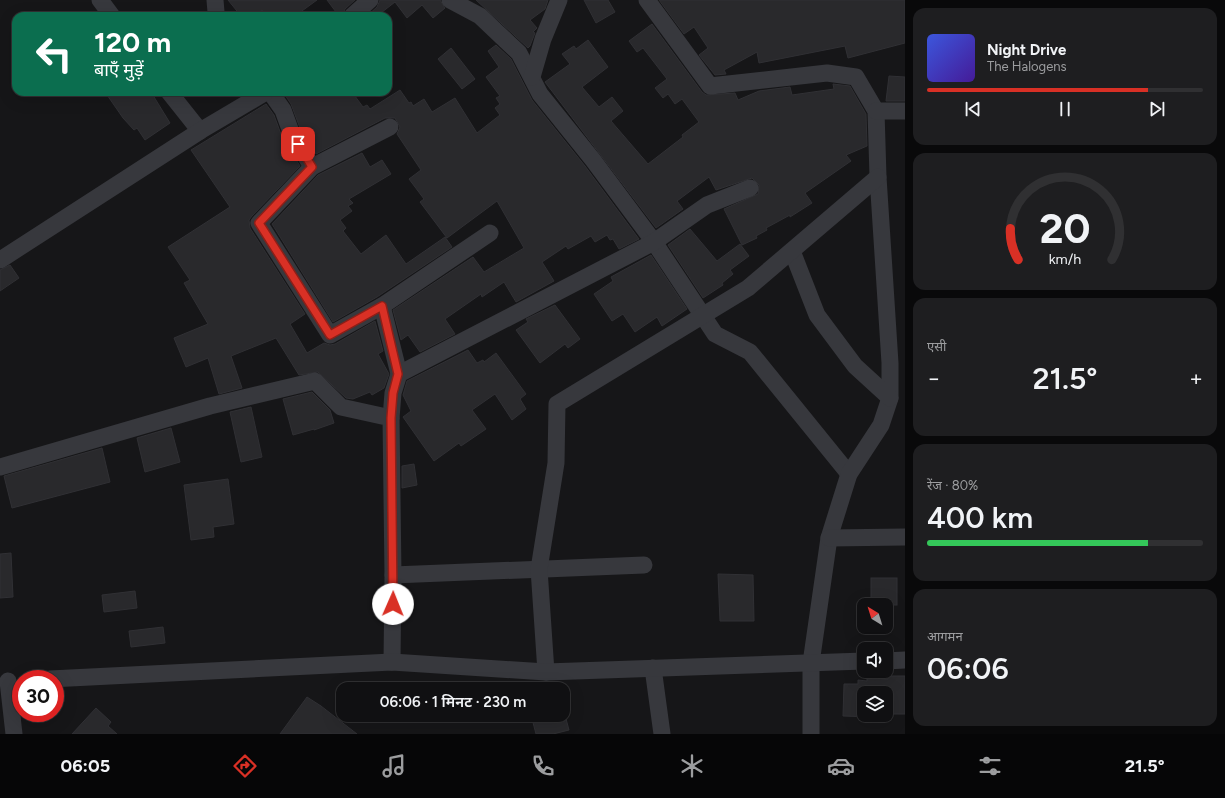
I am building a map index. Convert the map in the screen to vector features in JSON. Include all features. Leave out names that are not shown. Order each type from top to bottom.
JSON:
[{"type":"street","points":[[100,0],[109,12]]},
{"type":"street","points":[[356,12],[370,0]]},
{"type":"street","points":[[450,0],[480,16],[519,53],[540,94],[593,160],[654,242],[715,334],[750,352],[848,474]]},
{"type":"street","points":[[532,77],[543,39],[559,0]]},
{"type":"street","points":[[647,0],[710,86],[827,73],[856,77],[876,111],[878,177],[898,363],[890,398],[881,424],[848,474],[829,538],[811,663],[811,734]]},
{"type":"street","points":[[172,96],[200,132]]},
{"type":"street","points":[[2,256],[260,96]]},
{"type":"street","points":[[273,96],[283,110],[291,132],[312,167]]},
{"type":"street","points":[[876,111],[905,111]]},
{"type":"street","points":[[390,127],[312,167],[259,223],[330,335],[382,306],[490,233]]},
{"type":"street","points":[[546,672],[539,569],[556,463],[558,404],[748,288],[878,177]]},
{"type":"street","points":[[398,374],[654,242],[707,205],[750,188]]},
{"type":"street","points":[[792,251],[817,315],[855,366],[890,398]]},
{"type":"street","points":[[382,306],[398,374],[393,393],[391,418],[393,575],[392,662]]},
{"type":"street","points":[[0,467],[210,406],[315,381],[341,407],[391,418]]},
{"type":"street","points":[[829,538],[905,537]]},
{"type":"street","points":[[393,575],[644,565]]},
{"type":"street","points":[[893,661],[905,660]]},
{"type":"street","points":[[64,678],[392,662],[546,672],[857,661]]},
{"type":"street","points":[[653,668],[662,734]]},
{"type":"street","points":[[10,681],[14,734]]},
{"type":"building","points":[[228,0],[317,0],[300,12],[263,12],[262,10],[259,12],[238,12]]},
{"type":"building","points":[[327,0],[355,0],[344,12],[336,12]]},
{"type":"building","points":[[380,0],[440,0],[445,8],[433,18],[422,5],[407,18],[395,2],[382,12],[371,12],[377,7]]},
{"type":"building","points":[[476,0],[548,0],[545,9],[530,20],[537,28],[533,32],[535,33],[528,48]]},
{"type":"building","points":[[584,0],[608,0],[615,12],[596,23]]},
{"type":"building","points":[[659,0],[905,0],[905,43],[848,58],[845,46],[759,63],[757,52],[724,70],[726,74],[715,75],[699,55],[708,48],[694,27],[684,34]]},
{"type":"building","points":[[652,24],[702,92],[706,95],[735,93],[738,100],[759,91],[790,87],[792,95],[834,89],[833,84],[850,86],[866,114],[867,146],[846,155],[851,161],[805,193],[812,203],[790,217],[790,215],[766,228],[767,230],[756,236],[757,238],[742,245],[724,209],[758,194],[759,185],[752,178],[716,190],[709,177],[677,201],[683,209],[656,228],[545,82],[570,64],[562,54],[574,46],[576,49],[588,40],[608,67],[582,87],[599,107],[612,97],[623,111],[611,121],[648,164],[683,137],[682,135],[699,122],[682,99],[675,104],[668,94],[663,98],[655,88],[667,79],[643,48],[637,52],[629,41]]},
{"type":"building","points":[[496,45],[511,59],[532,100],[585,166],[639,239],[619,249],[613,239],[610,240],[607,235],[595,242],[591,236],[568,249],[566,246],[542,262],[554,281],[516,302],[504,282],[482,297],[481,294],[445,319],[455,334],[420,352],[408,335],[401,340],[393,310],[473,257],[484,272],[524,248],[497,201],[447,238],[420,202],[424,199],[409,179],[421,170],[397,134],[400,127],[395,118],[385,118],[316,154],[300,128],[291,104],[286,96],[355,96],[363,107],[367,105],[370,109],[400,90],[409,103],[411,102],[413,106],[424,99],[432,112],[455,98],[477,133],[500,115],[495,108],[500,104],[496,98],[500,96],[486,77],[499,67],[488,51]]},
{"type":"building","points":[[451,48],[475,79],[462,89],[438,59]]},
{"type":"building","points":[[889,76],[905,77],[905,101],[886,101]]},
{"type":"building","points":[[108,96],[153,96],[170,123],[145,140],[137,128],[134,130],[123,118]]},
{"type":"building","points":[[266,104],[274,115],[282,137],[300,166],[252,216],[249,220],[250,228],[305,314],[290,324],[307,353],[324,343],[330,345],[335,344],[375,321],[383,351],[378,354],[389,374],[384,388],[372,395],[370,392],[353,399],[346,398],[318,372],[299,375],[276,338],[231,356],[242,388],[219,394],[208,358],[186,367],[174,338],[208,324],[184,283],[190,280],[168,247],[230,207],[191,150]]},
{"type":"building","points":[[362,153],[370,167],[382,160],[391,174],[349,199],[353,203],[348,206],[352,211],[340,220],[346,228],[343,231],[361,254],[386,235],[406,264],[445,237],[452,247],[377,297],[333,322],[272,224],[318,175]]},
{"type":"building","points":[[690,229],[717,261],[740,244],[749,256],[730,270],[733,274],[722,283],[723,285],[703,298],[668,245]]},
{"type":"building","points":[[651,255],[687,309],[662,326],[657,317],[635,332],[623,314],[612,321],[594,294],[613,281],[611,277]]},
{"type":"building","points":[[10,265],[19,278],[0,291],[0,270]]},
{"type":"building","points":[[555,305],[580,339],[568,348],[565,344],[540,363],[516,330],[528,322],[526,319]]},
{"type":"building","points":[[468,350],[477,363],[483,360],[484,362],[496,353],[526,394],[520,399],[526,409],[512,420],[495,394],[472,410],[486,429],[461,446],[459,443],[434,461],[403,417],[411,411],[403,395],[407,381]]},
{"type":"building","points":[[312,392],[330,410],[334,423],[293,435],[283,399]]},
{"type":"building","points":[[251,407],[262,457],[241,462],[230,412]]},
{"type":"building","points":[[171,428],[180,462],[145,472],[137,438]]},
{"type":"building","points":[[102,448],[110,482],[12,508],[4,476]]},
{"type":"building","points":[[414,464],[417,485],[402,488],[402,466]]},
{"type":"building","points":[[228,479],[234,524],[213,527],[214,537],[191,540],[184,485]]},
{"type":"building","points":[[11,553],[13,597],[0,598],[0,554]]},
{"type":"building","points":[[718,574],[753,575],[754,621],[720,621]]},
{"type":"building","points":[[871,578],[897,578],[897,605],[893,605],[893,598],[871,598]]},
{"type":"building","points":[[135,591],[137,608],[104,612],[102,595]]},
{"type":"building","points":[[163,627],[165,643],[131,647],[129,631]]},
{"type":"building","points":[[893,676],[905,676],[905,714],[893,714],[893,686],[857,686],[857,716],[843,716],[844,684],[858,684],[858,680],[867,681],[867,678],[893,678]]},
{"type":"building","points":[[307,697],[336,718],[336,722],[342,722],[357,734],[280,734]]},
{"type":"building","points":[[96,708],[111,722],[108,726],[117,734],[72,734]]},
{"type":"building","points":[[533,722],[567,722],[569,730],[553,734],[536,734]]},
{"type":"route","points":[[298,144],[312,167],[259,223],[330,335],[382,306],[398,374],[393,393],[391,418],[393,604]]}]
